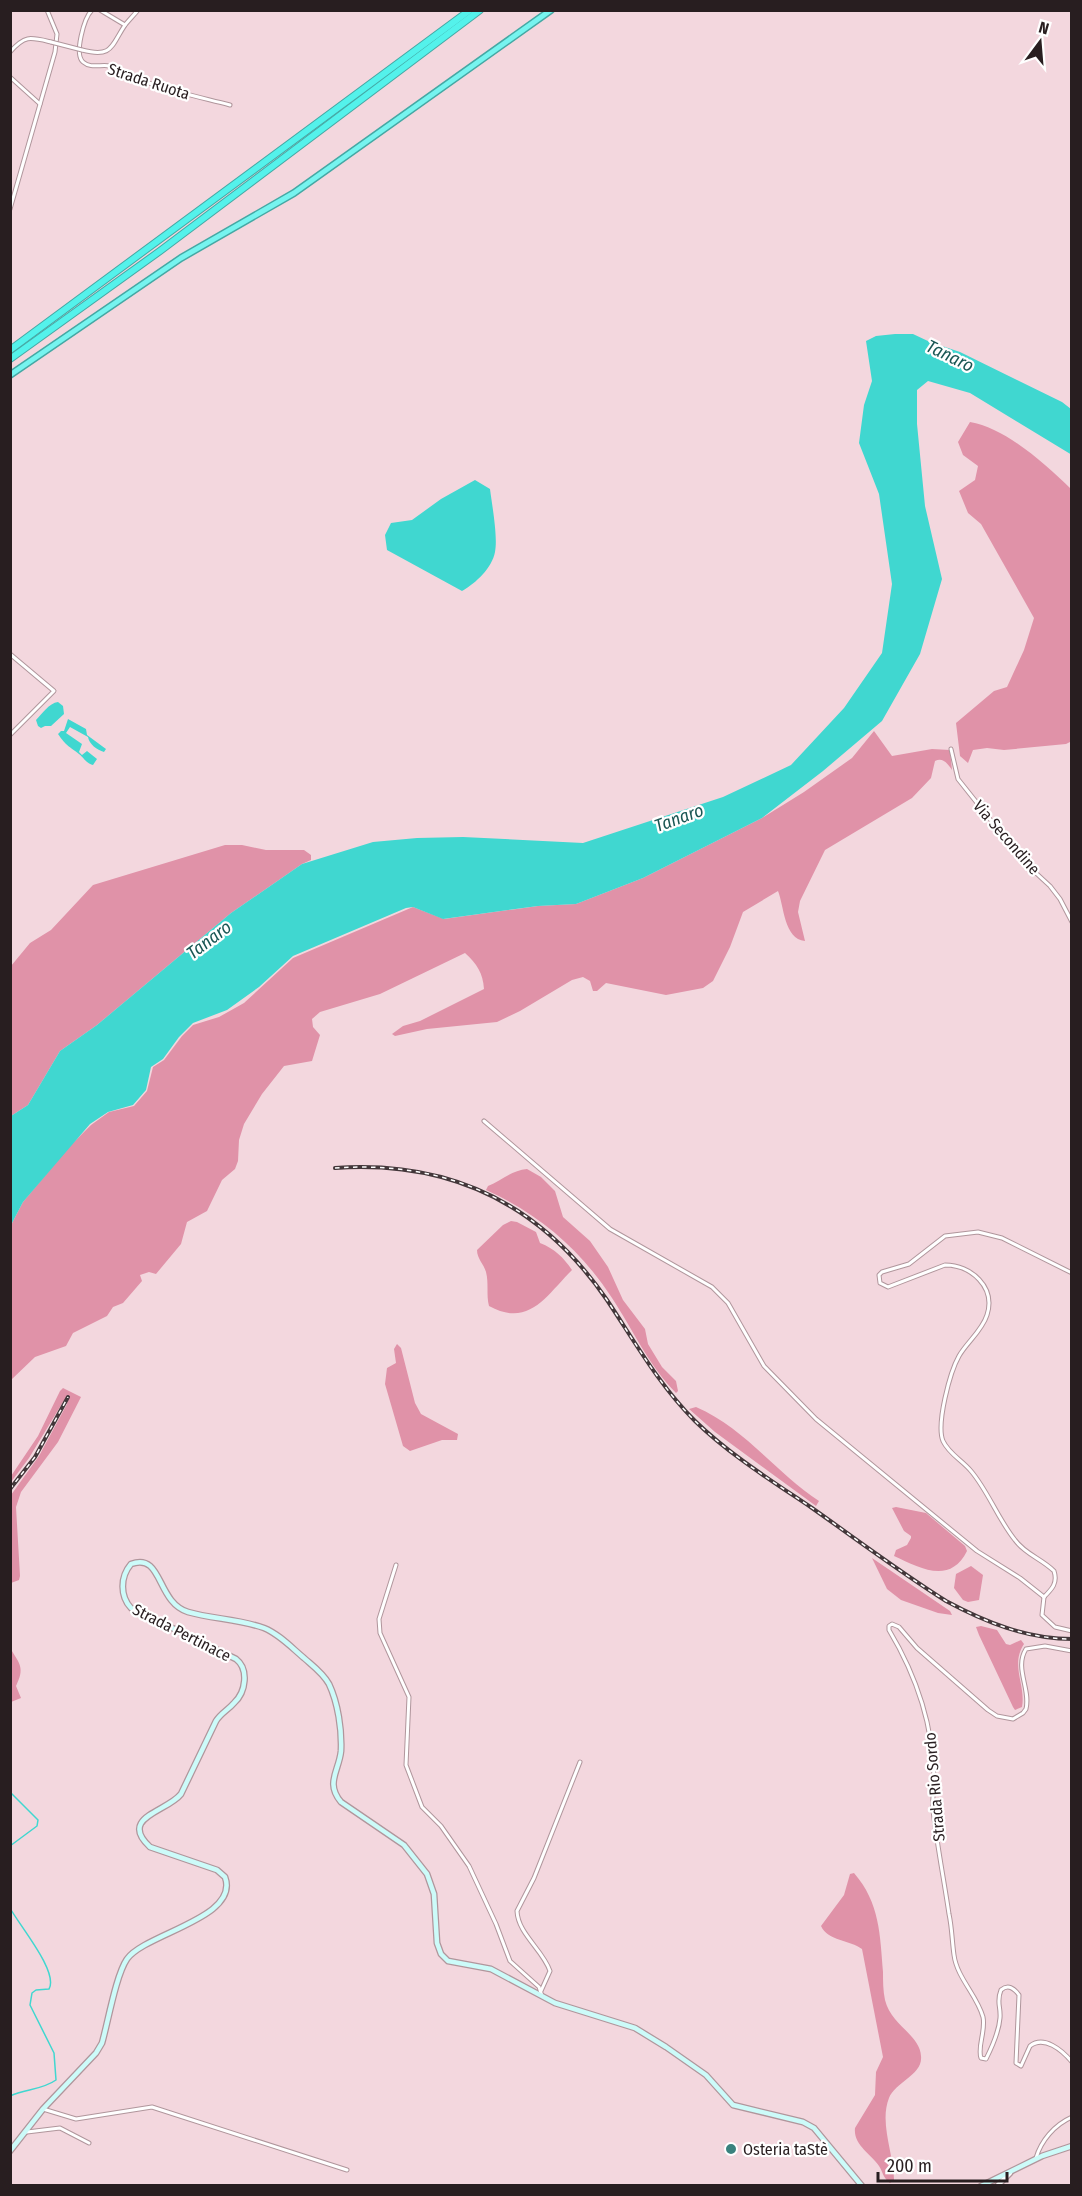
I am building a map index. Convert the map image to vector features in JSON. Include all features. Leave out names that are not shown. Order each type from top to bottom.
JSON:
[{"type":"highway","points":[[10,350],[470,10]]},
{"type":"highway","points":[[10,359],[160,251],[480,10]]},
{"type":"highway","points":[[10,375],[181,258],[294,193],[551,10]]},
{"type":"main road","name":"Strada Pertinace","points":[[10,2151],[43,2109],[96,2053],[102,2043],[120,1973],[133,1952],[210,1911],[221,1902],[227,1893],[227,1882],[218,1870],[150,1847],[139,1832],[140,1824],[145,1817],[173,1802],[181,1794],[216,1721],[240,1695],[245,1677],[243,1666],[236,1659],[131,1608],[124,1598],[123,1581],[127,1569],[136,1563],[146,1563],[154,1569],[168,1597],[176,1606],[193,1613],[265,1629],[322,1673],[333,1696],[341,1734],[341,1753],[333,1785],[335,1795],[341,1802],[404,1845],[428,1874],[434,1894],[436,1937],[441,1954],[448,1961],[501,1973],[542,1997]]},
{"type":"main road","points":[[542,1997],[623,2024],[648,2036],[706,2075],[733,2104],[808,2124],[820,2132],[862,2186]]},
{"type":"main road","points":[[984,2185],[1035,2160],[1071,2146]]},
{"type":"street","points":[[10,210],[57,41],[57,34],[47,10]]},
{"type":"street","name":"Strada Ruota","points":[[92,10],[86,19],[78,56],[80,60],[89,66],[111,67],[149,83],[230,105]]},
{"type":"street","points":[[100,10],[125,25]]},
{"type":"street","name":"Strada Ruota","points":[[10,52],[19,42],[29,38],[93,53],[107,51],[138,10]]},
{"type":"street","points":[[10,77],[40,104]]},
{"type":"street","points":[[10,654],[54,691],[10,735]]},
{"type":"street","name":"Via Secondine","points":[[951,749],[958,779],[1024,862],[1050,886],[1060,899],[1071,922]]},
{"type":"street","points":[[484,1121],[610,1229],[712,1287],[728,1303],[764,1366],[816,1419],[977,1551],[1020,1578],[1044,1597]]},
{"type":"street","points":[[1071,1273],[1002,1238],[978,1232],[945,1236],[909,1264],[882,1272],[879,1280],[883,1285],[895,1286],[926,1271],[953,1265],[964,1268],[975,1275],[985,1288],[988,1297],[987,1315],[958,1356],[954,1366],[942,1417],[943,1441],[950,1452],[972,1472],[1017,1543],[1054,1571],[1055,1585],[1044,1597],[1042,1615],[1055,1627],[1071,1631]]},
{"type":"street","points":[[396,1565],[379,1619],[380,1633],[409,1696],[406,1765],[422,1807],[441,1826],[469,1866],[510,1960],[541,1991],[542,1997]]},
{"type":"street","name":"Strada Rio Sordo","points":[[1071,1650],[1045,1646],[1026,1649],[1021,1662],[1027,1697],[1026,1709],[1019,1716],[1008,1719],[997,1716],[979,1703],[917,1648],[899,1627],[892,1624],[889,1630],[908,1666],[929,1728],[934,1778],[933,1809],[943,1872],[944,1894],[949,1911],[955,1963],[982,2014],[981,2058],[986,2059],[991,2048],[1000,2016],[998,1999],[1001,1990],[1009,1987],[1019,1995],[1016,2063],[1021,2066],[1030,2046],[1038,2042],[1051,2044],[1065,2054],[1071,2062]]},
{"type":"street","points":[[541,1991],[550,1971],[527,1936],[517,1917],[517,1911],[534,1878],[580,1762]]},
{"type":"street","points":[[43,2109],[76,2119],[152,2107],[347,2170]]},
{"type":"street","points":[[1035,2160],[1041,2144],[1048,2135],[1071,2117]]},
{"type":"street","points":[[25,2132],[60,2127],[88,2143]]},
{"type":"street","points":[[997,2186],[1010,2173]]},
{"type":"shaded area","points":[[970,422],[997,431],[1011,439],[1037,458],[1071,489],[1072,741],[1066,744],[1004,750],[987,748],[973,750],[968,763],[960,756],[956,723],[994,691],[1007,687],[1024,650],[1034,618],[981,524],[968,513],[959,491],[975,480],[978,466],[963,455],[958,442]]},
{"type":"shaded area","points":[[874,731],[892,756],[932,749],[950,750],[952,770],[947,763],[935,761],[931,778],[912,798],[825,850],[800,901],[798,912],[805,941],[798,939],[789,928],[778,891],[743,912],[730,947],[713,981],[703,988],[666,995],[606,983],[597,991],[593,991],[590,981],[583,977],[572,980],[497,1022],[427,1029],[395,1036],[392,1034],[403,1026],[420,1021],[484,989],[479,969],[465,953],[380,994],[320,1012],[312,1019],[313,1027],[320,1035],[312,1061],[284,1066],[262,1094],[244,1124],[235,1169],[222,1180],[207,1211],[187,1222],[181,1244],[156,1274],[149,1272],[140,1275],[142,1281],[123,1303],[113,1307],[107,1316],[73,1333],[66,1346],[35,1357],[11,1380],[11,1225],[23,1202],[68,1148],[91,1125],[109,1112],[134,1106],[147,1091],[153,1067],[164,1060],[193,1025],[219,1017],[244,1003],[293,958],[413,907],[444,919],[538,906],[576,904],[643,878],[762,818],[804,792],[852,758]]},
{"type":"shaded area","points":[[225,845],[242,845],[266,850],[304,850],[311,855],[311,860],[231,913],[97,1025],[60,1051],[28,1105],[11,1116],[11,966],[30,943],[51,930],[93,885]]},
{"type":"shaded area","points":[[527,1169],[541,1177],[555,1191],[563,1217],[590,1241],[608,1267],[623,1300],[645,1329],[648,1344],[662,1367],[676,1381],[678,1391],[676,1393],[649,1360],[600,1280],[572,1249],[524,1210],[486,1190],[488,1186],[511,1174]]},
{"type":"shaded area","points":[[511,1221],[536,1232],[540,1243],[558,1254],[572,1270],[536,1306],[515,1313],[503,1312],[489,1306],[486,1272],[477,1250],[503,1225]]},
{"type":"shaded area","points":[[397,1344],[401,1348],[415,1403],[421,1414],[458,1434],[457,1440],[442,1440],[410,1451],[403,1446],[385,1384],[387,1368],[396,1363],[394,1349]]},
{"type":"shaded area","points":[[63,1388],[81,1397],[58,1442],[21,1492],[16,1507],[20,1576],[19,1580],[11,1583],[11,1495],[39,1456],[67,1404],[63,1402],[29,1458],[11,1482],[11,1476],[38,1436]]},
{"type":"shaded area","points":[[696,1407],[714,1416],[745,1439],[803,1490],[819,1501],[816,1506],[715,1432],[689,1409]]},
{"type":"shaded area","points":[[892,1508],[926,1513],[965,1546],[967,1551],[960,1561],[952,1568],[934,1571],[894,1556],[896,1550],[907,1545],[911,1538],[904,1531]]},
{"type":"shaded area","points":[[872,1558],[950,1611],[952,1615],[938,1613],[901,1600],[887,1589]]},
{"type":"shaded area","points":[[971,1566],[983,1575],[979,1600],[968,1602],[963,1600],[954,1588],[956,1574]]},
{"type":"shaded area","points":[[976,1627],[997,1630],[1006,1644],[1010,1645],[1021,1640],[1024,1644],[1018,1660],[1022,1707],[1015,1710],[1013,1707],[979,1635]]},
{"type":"shaded area","points":[[10,1648],[21,1670],[16,1686],[21,1698],[11,1702]]},
{"type":"shaded area","points":[[854,1873],[869,1896],[877,1920],[881,1945],[883,1990],[888,2009],[916,2042],[921,2056],[918,2068],[892,2092],[886,2108],[886,2128],[894,2180],[890,2183],[855,2134],[855,2128],[875,2095],[876,2072],[883,2057],[862,1949],[829,1935],[821,1926],[844,1895],[850,1874]]},
{"type":"water","name":"Tanaro","points":[[913,334],[960,352],[1062,402],[1071,409],[1072,455],[970,393],[928,381],[917,390],[917,424],[925,506],[942,579],[920,654],[882,721],[762,818],[643,878],[576,904],[538,906],[443,919],[413,907],[406,908],[293,956],[259,987],[227,1010],[193,1023],[163,1059],[151,1067],[146,1090],[133,1105],[108,1112],[90,1124],[23,1202],[11,1225],[11,1116],[28,1105],[60,1051],[97,1025],[231,913],[302,864],[373,842],[417,838],[463,837],[583,843],[723,797],[791,765],[844,708],[882,653],[892,584],[879,494],[859,443],[864,405],[872,381],[866,341],[876,336]]},
{"type":"water","points":[[475,480],[490,489],[496,546],[491,564],[473,584],[462,591],[387,550],[385,535],[391,523],[412,520],[441,499]]},
{"type":"water","points":[[58,702],[63,706],[64,714],[51,726],[41,728],[38,726],[36,720],[49,707]]},
{"type":"water","points":[[68,719],[86,729],[87,735],[106,749],[104,752],[99,750],[88,737],[70,727],[66,733],[82,744],[79,752],[82,755],[87,751],[97,759],[93,765],[68,746],[58,734],[64,731]]},
{"type":"waterway","points":[[10,1792],[38,1820],[37,1826],[10,1846]]},
{"type":"waterway","points":[[10,1908],[37,1948],[51,1981],[49,1989],[36,1990],[32,1993],[30,2005],[54,2053],[56,2080],[45,2086],[10,2096]]},
{"type":"railway","points":[[335,1168],[377,1167],[417,1172],[455,1181],[490,1195],[523,1214],[553,1238],[581,1266],[670,1393],[695,1421],[737,1456],[946,1601],[976,1616],[1023,1633],[1072,1639]]},
{"type":"railway","points":[[10,1489],[35,1457],[68,1397]]},
{"type":"place","name":"Osteria taStè","points":[[731,2149]]}]
